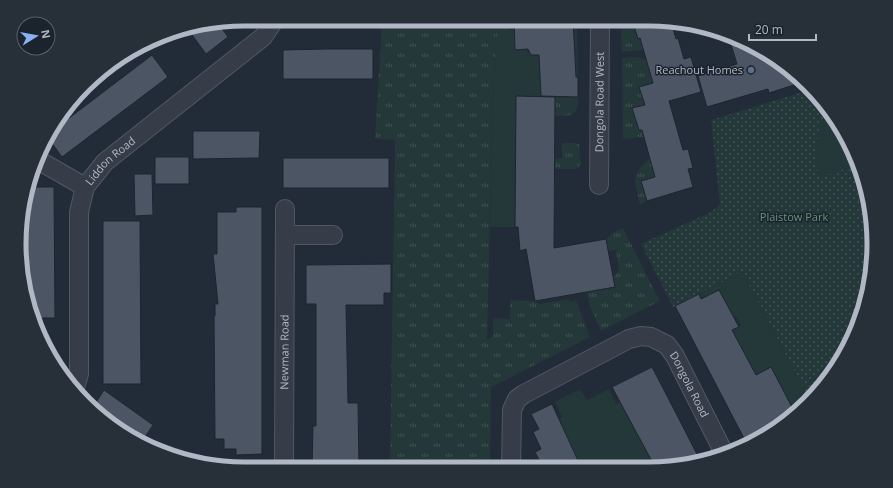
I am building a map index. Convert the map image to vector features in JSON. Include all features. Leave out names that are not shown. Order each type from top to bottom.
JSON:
[{"type":"street","name":"Liddon Road","points":[[76,383],[79,374],[79,212],[85,187],[105,162],[263,37],[270,26]]},
{"type":"street","name":"Dongola Road West","points":[[599,185],[600,26]]},
{"type":"street","points":[[42,163],[85,187]]},
{"type":"street","name":"Newman Road","points":[[284,462],[285,209]]},
{"type":"street","points":[[286,235],[333,235]]},
{"type":"street","name":"Dongola Road","points":[[511,462],[512,410],[518,399],[524,394],[571,368],[628,339],[640,336],[652,337],[667,345],[675,356],[722,449]]},
{"type":"green space","points":[[382,26],[498,26],[493,96],[487,340],[493,336],[493,318],[510,319],[510,300],[535,301],[539,304],[569,299],[570,302],[576,300],[590,337],[491,387],[490,462],[390,462],[395,140],[375,139]]},
{"type":"green space","points":[[498,26],[509,26],[509,30],[514,30],[515,50],[527,49],[527,52],[531,55],[575,52],[574,27],[577,27],[578,77],[561,77],[541,85],[541,96],[516,96],[515,227],[490,227],[493,96]]},
{"type":"green space","points":[[620,26],[634,26],[638,39],[640,38],[643,50],[622,52]]},
{"type":"green space","points":[[637,57],[646,60],[653,83],[640,87],[645,105],[633,108],[639,130],[642,130],[644,137],[623,139],[622,58]]},
{"type":"green space","name":"Plaistow Park","points":[[804,91],[822,111],[838,135],[845,148],[860,188],[867,230],[867,258],[860,300],[845,340],[838,353],[822,377],[807,394],[742,272],[673,307],[641,244],[711,212],[720,205],[711,120]]},
{"type":"green space","points":[[555,96],[578,97],[576,111],[570,115],[554,116]]},
{"type":"green space","points":[[826,116],[838,135],[852,166],[819,178],[816,154],[822,120]]},
{"type":"green space","points":[[562,143],[579,144],[581,164],[576,169],[554,169],[554,159],[562,158]]},
{"type":"green space","points":[[650,158],[655,177],[641,181],[647,201],[640,205],[635,179],[643,164]]},
{"type":"green space","points":[[623,228],[660,301],[601,331],[590,307],[587,292],[615,287],[613,278],[619,271],[616,250],[608,251],[606,239],[614,232]]},
{"type":"green space","points":[[742,272],[807,394],[780,419],[772,379],[776,377],[771,367],[743,381],[737,341],[732,330],[741,325],[736,316],[716,326],[729,310],[719,290],[701,299],[699,294]]},
{"type":"green space","points":[[580,389],[587,400],[609,389],[616,404],[620,402],[672,461],[577,462],[558,419],[562,417],[555,402]]},
{"type":"building","points":[[514,26],[573,26],[576,77],[578,77],[578,97],[541,96],[539,55],[531,55],[528,49],[515,50]]},
{"type":"building","points":[[634,26],[674,28],[673,28],[676,39],[678,38],[684,59],[691,57],[701,92],[669,101],[683,150],[688,149],[693,168],[688,169],[693,187],[647,201],[641,181],[655,177],[642,130],[639,130],[632,108],[645,105],[639,87],[653,83],[640,38],[638,39]]},
{"type":"building","points":[[221,27],[228,37],[206,54],[190,32]]},
{"type":"building","name":"Reachout Homes","points":[[730,42],[758,55],[782,71],[797,84],[769,93],[768,89],[707,107],[698,76],[737,64]]},
{"type":"building","points":[[373,49],[373,79],[283,79],[283,50]]},
{"type":"building","points":[[152,55],[168,77],[62,157],[51,142],[63,122]]},
{"type":"building","points":[[516,96],[555,97],[554,248],[606,239],[615,287],[535,301],[526,249],[520,251],[518,227],[515,227]]},
{"type":"building","points":[[193,131],[260,131],[259,158],[193,159]]},
{"type":"building","points":[[155,157],[189,157],[189,184],[155,184]]},
{"type":"building","points":[[283,158],[389,158],[389,188],[283,188]]},
{"type":"building","points":[[134,174],[152,174],[153,215],[135,216]]},
{"type":"building","points":[[33,187],[54,187],[55,318],[40,318],[30,287],[26,258],[26,230]]},
{"type":"building","points":[[236,207],[262,207],[262,454],[236,455],[236,449],[224,449],[224,439],[215,439],[214,316],[215,304],[218,304],[213,254],[217,254],[217,212],[236,212]]},
{"type":"building","points":[[103,221],[140,221],[141,384],[103,384]]},
{"type":"building","points":[[391,264],[391,293],[384,293],[384,305],[346,305],[348,403],[358,403],[359,462],[312,462],[313,426],[316,426],[316,304],[306,304],[306,265]]},
{"type":"building","points":[[719,290],[739,327],[732,330],[756,375],[771,367],[793,408],[758,433],[745,440],[675,306],[699,294],[701,299]]},
{"type":"building","points":[[652,367],[698,457],[663,462],[652,462],[612,387]]},
{"type":"building","points":[[104,390],[153,425],[144,438],[111,417],[95,403]]},
{"type":"building","points":[[552,404],[579,462],[540,462],[535,452],[541,449],[533,432],[539,429],[531,414]]},
{"type":"place","name":"Reachout Homes","points":[[751,70]]}]
